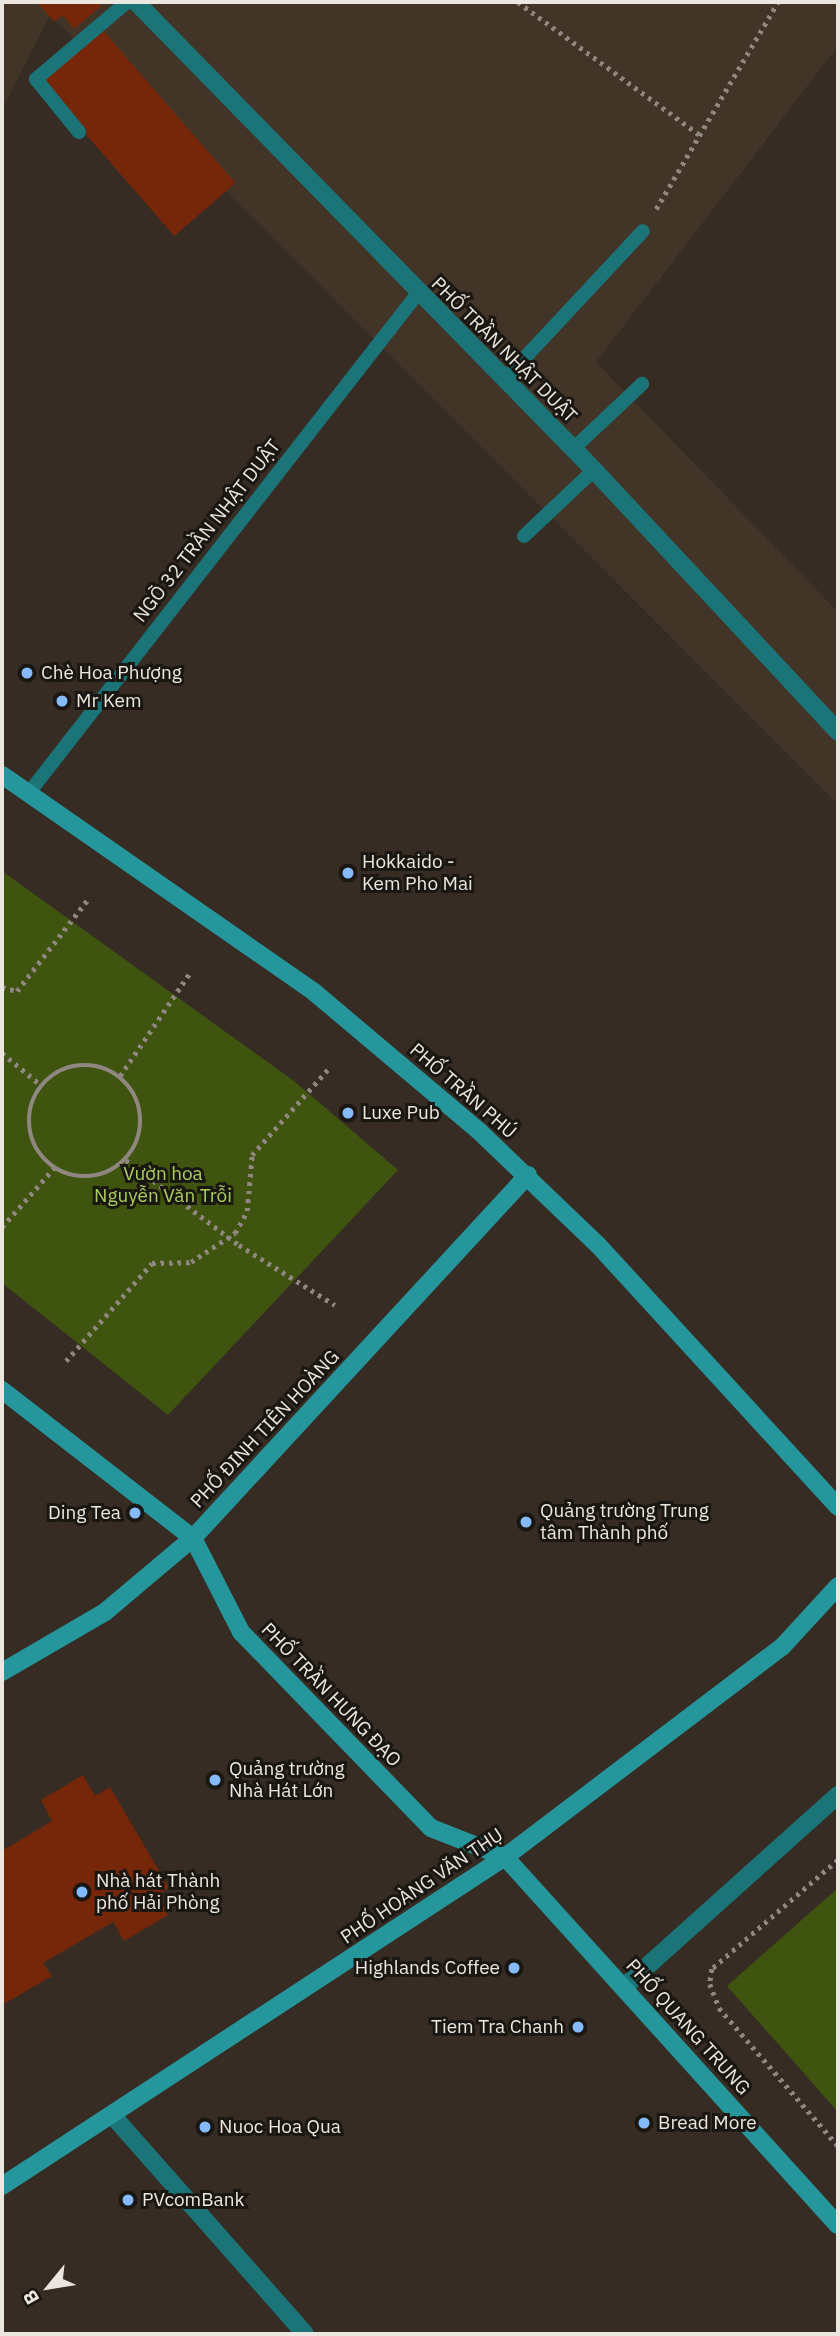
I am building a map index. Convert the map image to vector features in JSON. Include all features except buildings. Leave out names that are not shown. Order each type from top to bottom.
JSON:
[{"type":"main road","name":"PHỐ TRẦN PHÚ","points":[[2,775],[314,992],[528,1175],[838,1507]]},
{"type":"main road","name":"PHỐ ĐINH TIÊN HOÀNG","points":[[2,1672],[105,1612],[193,1538],[528,1175]]},
{"type":"main road","name":"PHỐ TRẦN HƯNG ĐẠO","points":[[2,1390],[193,1538],[241,1632],[422,1819],[505,1857]]},
{"type":"main road","name":"PHỐ HOÀNG VĂN THỤ","points":[[2,2186],[113,2116],[505,1857],[782,1647],[838,1586]]},
{"type":"main road","name":"PHỐ QUANG TRUNG","points":[[505,1857],[838,2225]]},
{"type":"street","name":"PHỐ TRẦN NHẬT DUẬT","points":[[136,2],[594,470],[838,732]]},
{"type":"street","points":[[624,1987],[838,1795]]},
{"type":"street","points":[[113,2116],[305,2334]]},
{"type":"lane","points":[[79,132],[36,79],[127,2]]},
{"type":"lane","points":[[505,379],[643,231]]},
{"type":"lane","name":"NGÕ 32 TRẦN NHẬT DUẬT","points":[[29,794],[418,293]]},
{"type":"lane","points":[[573,449],[642,384]]},
{"type":"lane","points":[[524,536],[594,470]]},
{"type":"path","points":[[518,2],[700,135]]},
{"type":"path","points":[[643,231],[778,2]]},
{"type":"path","points":[[2,987],[17,991],[88,899]]},
{"type":"path","points":[[120,1076],[191,971]]},
{"type":"path","points":[[2,1053],[42,1086]]},
{"type":"path","points":[[84,1064],[120,1076],[133,1091],[141,1124],[126,1160],[92,1177],[54,1168],[31,1137],[28,1117],[42,1086],[65,1068],[84,1064]]},
{"type":"path","points":[[66,1362],[152,1263],[191,1262],[230,1238],[247,1211],[252,1154],[328,1069]]},
{"type":"path","points":[[126,1160],[230,1238],[335,1306]]},
{"type":"path","points":[[2,1227],[54,1168]]},
{"type":"path","points":[[838,1860],[712,1969],[710,1984],[719,2008],[838,2146]]},
{"type":"shaded area","points":[[2,2],[838,2],[838,46],[596,362],[838,612],[838,804],[50,15],[2,110]]},
{"type":"green space","name":"Vườn hoa Nguyễn Văn Trỗi","points":[[2,871],[294,1081],[398,1170],[168,1415],[2,1283]]},
{"type":"green space","points":[[838,1888],[838,2112],[727,1986]]},
{"type":"place","name":"Chè Hoa Phượng","points":[[27,673]]},
{"type":"place","name":"Mr Kem","points":[[62,701]]},
{"type":"place","name":"Hokkaido - Kem Pho Mai","points":[[348,873]]},
{"type":"place","name":"Luxe Pub","points":[[348,1113]]},
{"type":"place","name":"Ding Tea","points":[[135,1513]]},
{"type":"place","name":"Quảng trường Trung tâm Thành phố","points":[[526,1522]]},
{"type":"place","name":"Quảng trường Nhà Hát Lớn","points":[[215,1780]]},
{"type":"place","name":"Nhà hát Thành phố Hải Phòng","points":[[82,1892]]},
{"type":"place","name":"Highlands Coffee","points":[[514,1968]]},
{"type":"place","name":"Tiem Tra Chanh","points":[[578,2027]]},
{"type":"place","name":"Bread More","points":[[644,2123]]},
{"type":"place","name":"Nuoc Hoa Qua","points":[[205,2127]]},
{"type":"place","name":"PVcomBank","points":[[128,2200]]}]
